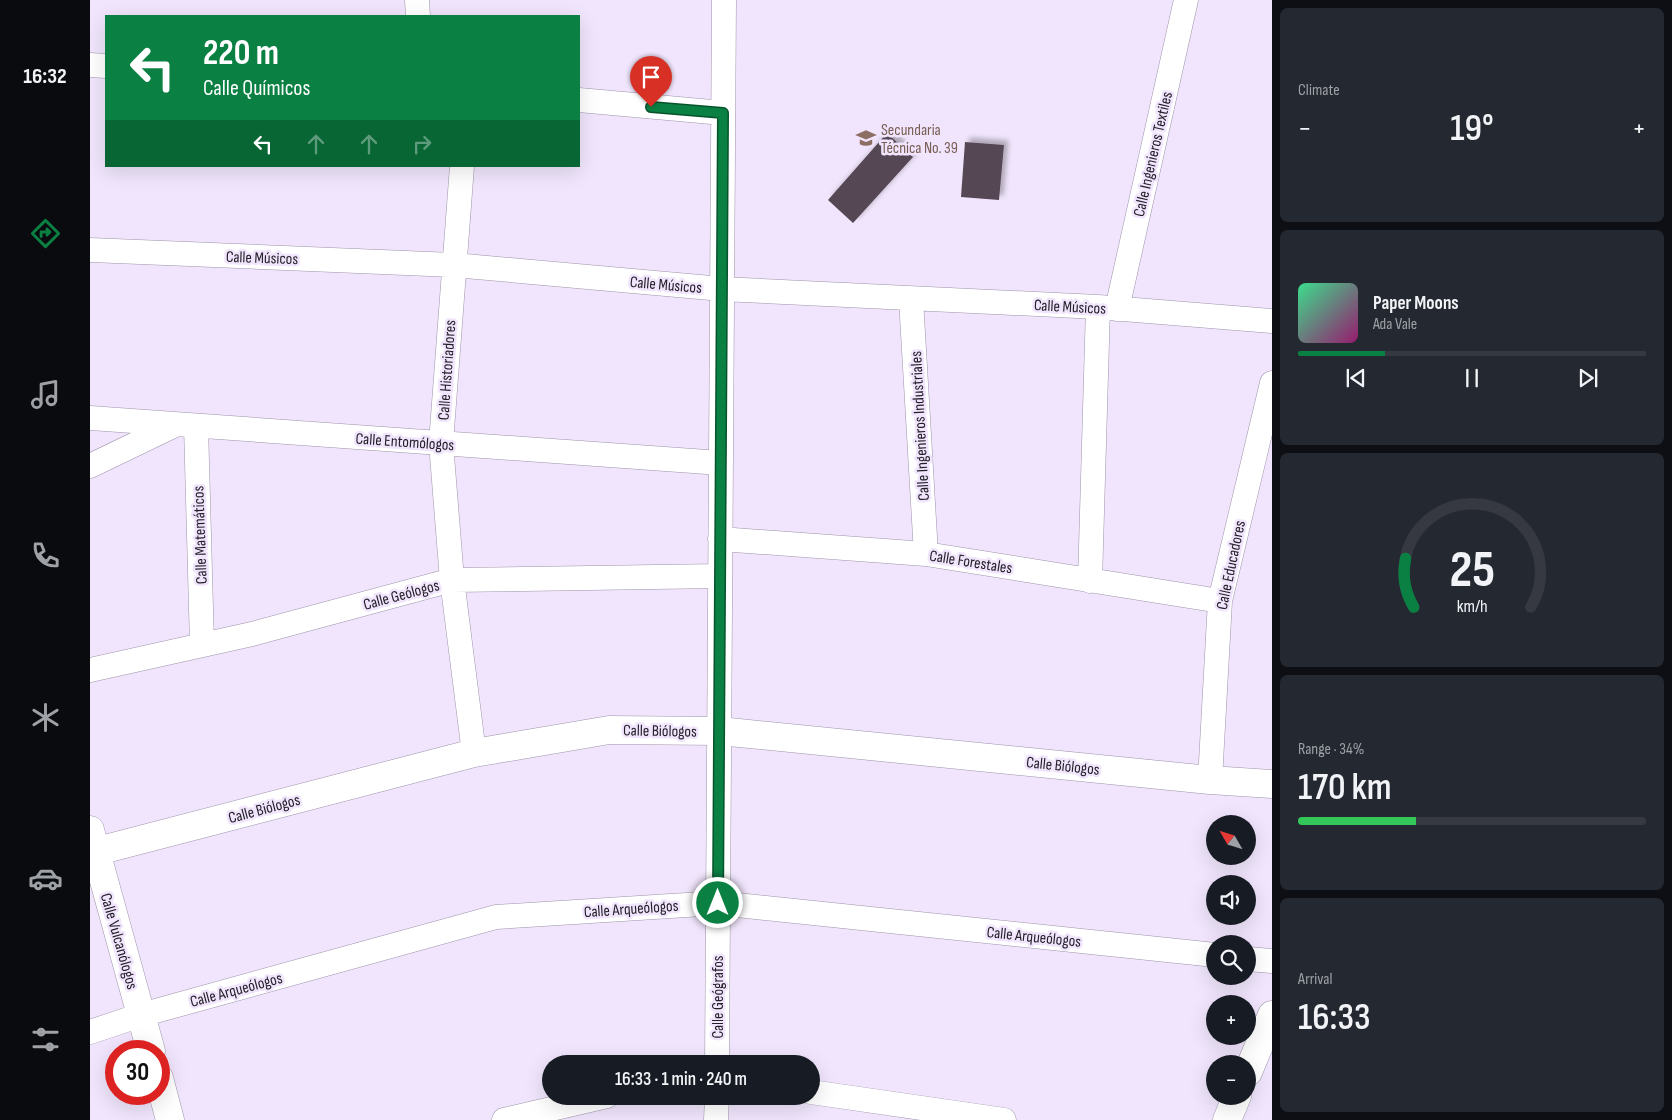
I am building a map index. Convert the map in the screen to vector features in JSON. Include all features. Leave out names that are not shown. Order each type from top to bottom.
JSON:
[{"type":"street","points":[[417,0],[418,15]]},
{"type":"street","name":"Calle Geógrafos","points":[[717,1055],[724,0]]},
{"type":"street","name":"Calle Ingenieros Textiles","points":[[1090,581],[1108,308],[1186,0]]},
{"type":"street","points":[[90,65],[105,66]]},
{"type":"street","points":[[580,100],[723,113]]},
{"type":"street","name":"Calle Historiadores","points":[[462,167],[441,444],[452,580],[474,753]]},
{"type":"street","name":"Calle Músicos","points":[[90,250],[454,265],[722,289],[1108,308],[1272,321]]},
{"type":"street","name":"Calle Ingenieros Industriales","points":[[912,299],[926,554]]},
{"type":"street","name":"Calle Educadores","points":[[1210,780],[1220,601],[1272,383]]},
{"type":"street","name":"Calle Entomólogos","points":[[90,418],[720,463]]},
{"type":"street","points":[[90,466],[186,425]]},
{"type":"street","name":"Calle Matemáticos","points":[[186,425],[202,645]]},
{"type":"street","name":"Calle Forestales","points":[[720,539],[926,554],[1220,601]]},
{"type":"street","name":"Calle Geólogos","points":[[90,670],[252,634],[452,580],[720,576]]},
{"type":"street","name":"Calle Biólogos","points":[[91,845],[474,753],[609,730],[719,731],[1210,780],[1272,784]]},
{"type":"street","name":"Calle Vulcanólogos","points":[[91,845],[148,1040]]},
{"type":"street","name":"Calle Arqueólogos","points":[[90,1032],[141,1015],[496,917],[718,903],[1206,954]]},
{"type":"street","points":[[1256,960],[1272,961]]},
{"type":"street","points":[[1255,1055],[1272,1015]]},
{"type":"street","points":[[820,1093],[1004,1120]]},
{"type":"street","points":[[166,1105],[170,1120]]},
{"type":"street","points":[[504,1120],[568,1105]]},
{"type":"street","points":[[716,1105],[716,1120]]},
{"type":"street","points":[[1227,1120],[1233,1105]]},
{"type":"building","points":[[887,133],[913,157],[853,223],[828,200]]},
{"type":"building","points":[[965,142],[1004,145],[999,200],[961,197]]},
{"type":"place","name":"Secundaria Técnica No. 39","points":[[866,138]]},
{"type":"route","points":[[651,107],[723,113],[718,903]]}]
